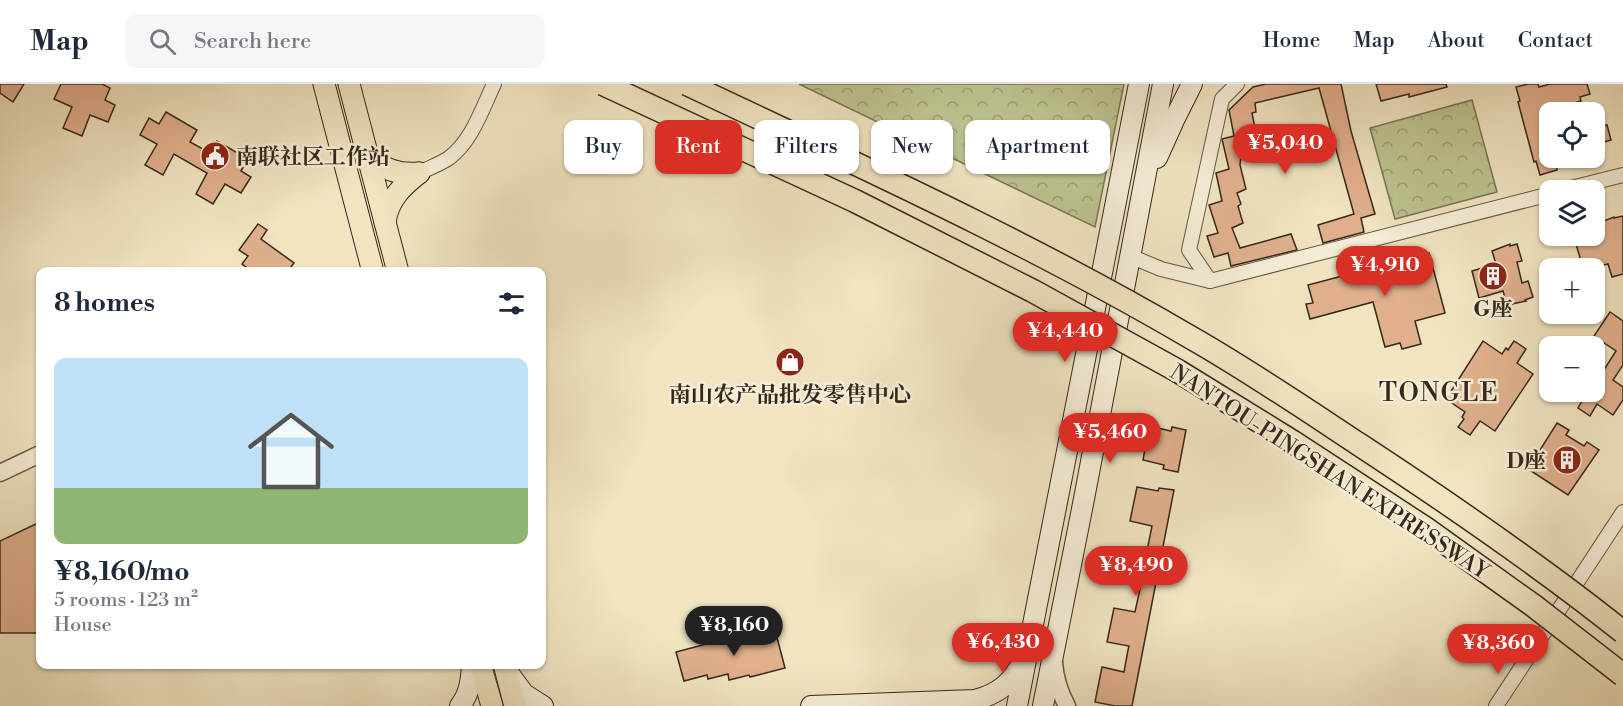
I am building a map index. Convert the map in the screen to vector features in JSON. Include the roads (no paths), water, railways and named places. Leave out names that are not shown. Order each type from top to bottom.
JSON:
[{"type":"highway","name":"NANTOU-PINGSHAN EXPRESSWAY","points":[[603,84],[855,201],[1033,291],[1178,372],[1293,442],[1425,528],[1534,606],[1623,675]]},
{"type":"highway","name":"NANTOU-PINGSHAN EXPRESSWAY","points":[[687,84],[1050,260],[1190,337],[1416,481],[1512,548],[1623,632]]},
{"type":"main road","points":[[324,84],[372,267]]},
{"type":"main road","points":[[349,84],[397,267]]},
{"type":"main road","points":[[1017,706],[1139,84]]},
{"type":"main road","points":[[1043,706],[1163,84]]},
{"type":"main road","points":[[1138,215],[1159,153],[1192,84]]},
{"type":"main road","points":[[368,157],[381,167],[395,172],[410,174],[419,172]]},
{"type":"main road","points":[[385,222],[386,212],[399,189],[419,172]]},
{"type":"main road","points":[[810,706],[975,700],[989,697],[999,691],[1018,670],[1028,650]]},
{"type":"main road","points":[[460,706],[466,698],[471,683],[472,669]]},
{"type":"main road","points":[[481,669],[492,706]]},
{"type":"main road","points":[[505,669],[515,706]]},
{"type":"main road","points":[[506,669],[524,694],[543,706]]},
{"type":"main road","points":[[975,700],[994,706]]},
{"type":"street","points":[[419,172],[449,158],[460,147],[474,127],[494,84]]},
{"type":"street","points":[[1210,281],[1189,250],[1222,99],[1237,84]]},
{"type":"street","points":[[1603,180],[1623,175]]},
{"type":"street","points":[[1130,256],[1161,269],[1210,281],[1539,197]]},
{"type":"street","points":[[0,473],[36,456]]},
{"type":"street","points":[[1496,706],[1623,512]]},
{"type":"street","points":[[1053,654],[1057,684],[1067,706]]},
{"type":"place","name":"南联社区工作站","points":[[215,156]]},
{"type":"place","name":"G座","points":[[1493,276]]},
{"type":"place","name":"南山农产品批发零售中心","points":[[790,362]]},
{"type":"place","name":"D座","points":[[1567,460]]},
{"type":"district","name":"TONGLE","points":[[1439,392]]}]
